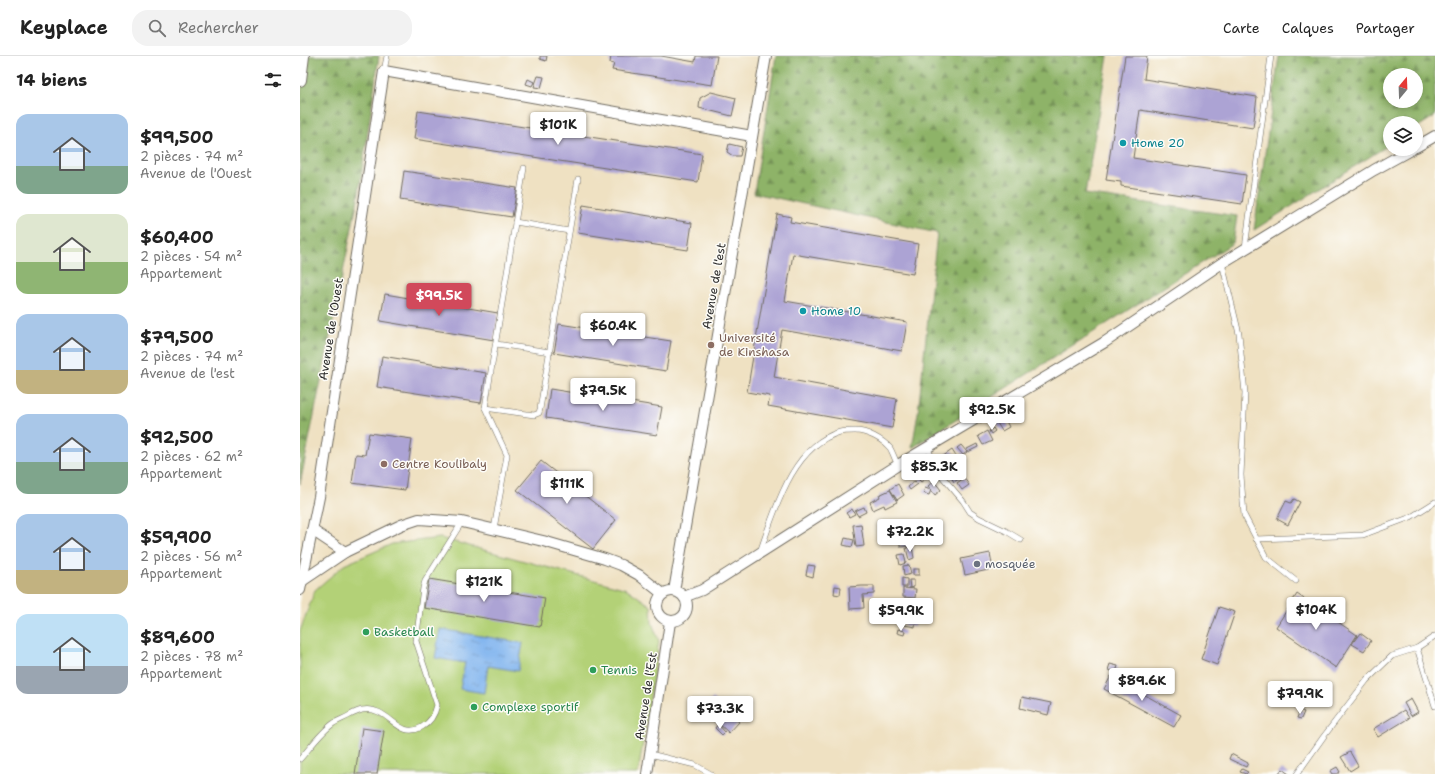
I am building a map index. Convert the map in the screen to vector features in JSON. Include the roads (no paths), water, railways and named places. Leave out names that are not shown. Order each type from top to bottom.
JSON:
[{"type":"street","points":[[300,80],[304,56]]},
{"type":"street","name":"Avenue de l'est","points":[[674,590],[766,56]]},
{"type":"street","points":[[384,71],[752,136]]},
{"type":"street","name":"Avenue de l'Ouest","points":[[301,586],[318,497],[384,71]]},
{"type":"street","points":[[1423,143],[1435,136]]},
{"type":"street","points":[[684,597],[702,590],[927,447],[1105,342],[1222,263],[1399,156]]},
{"type":"street","points":[[301,586],[345,552],[410,521],[419,519],[462,522],[543,541],[622,565],[639,575],[663,594]]},
{"type":"street","points":[[312,530],[345,552]]},
{"type":"street","points":[[674,590],[684,597],[688,608],[683,618],[678,621],[670,622],[664,619],[658,611],[657,602],[663,594],[674,590]]},
{"type":"street","name":"Avenue de l'Est","points":[[647,774],[670,622]]},
{"type":"lane","points":[[384,71],[387,56]]},
{"type":"lane","points":[[1245,249],[1271,56]]},
{"type":"lane","points":[[494,530],[507,455],[485,408],[524,168]]},
{"type":"lane","points":[[485,408],[534,415],[538,413],[540,409],[578,179]]},
{"type":"lane","points":[[515,222],[569,231]]},
{"type":"lane","points":[[1222,263],[1239,334],[1244,378],[1245,393],[1241,475],[1244,515],[1266,557],[1296,581]]},
{"type":"lane","points":[[496,344],[550,352]]},
{"type":"lane","points":[[760,552],[772,519],[790,478],[807,453],[823,439],[841,432],[861,431],[876,437],[889,448],[898,465]]},
{"type":"lane","points":[[927,447],[940,474],[963,501],[970,512],[979,518],[1006,530],[1021,540]]},
{"type":"lane","points":[[1256,539],[1363,535],[1411,517],[1435,502]]},
{"type":"lane","points":[[300,759],[334,723],[361,710],[382,712],[397,725],[408,731],[427,725],[434,715],[437,705],[416,641],[423,588],[425,581],[462,522]]},
{"type":"lane","points":[[1297,774],[1367,680],[1392,656],[1418,648],[1435,636]]},
{"type":"lane","points":[[1418,648],[1435,706]]},
{"type":"lane","points":[[650,754],[695,765],[711,774]]},
{"type":"water","points":[[440,629],[523,643],[518,671],[488,666],[484,693],[460,689],[465,663],[435,658]]},
{"type":"place","name":"Home 20","points":[[1123,143]]},
{"type":"place","name":"Home 10","points":[[803,311]]},
{"type":"place","name":"Université de Kinshasa","points":[[711,345]]},
{"type":"place","name":"Centre Koulibaly","points":[[384,464]]},
{"type":"place","name":"mosquée","points":[[977,564]]},
{"type":"place","name":"Basketball","points":[[366,632]]},
{"type":"place","name":"Tennis","points":[[593,670]]},
{"type":"place","name":"Complexe sportif","points":[[474,707]]}]
